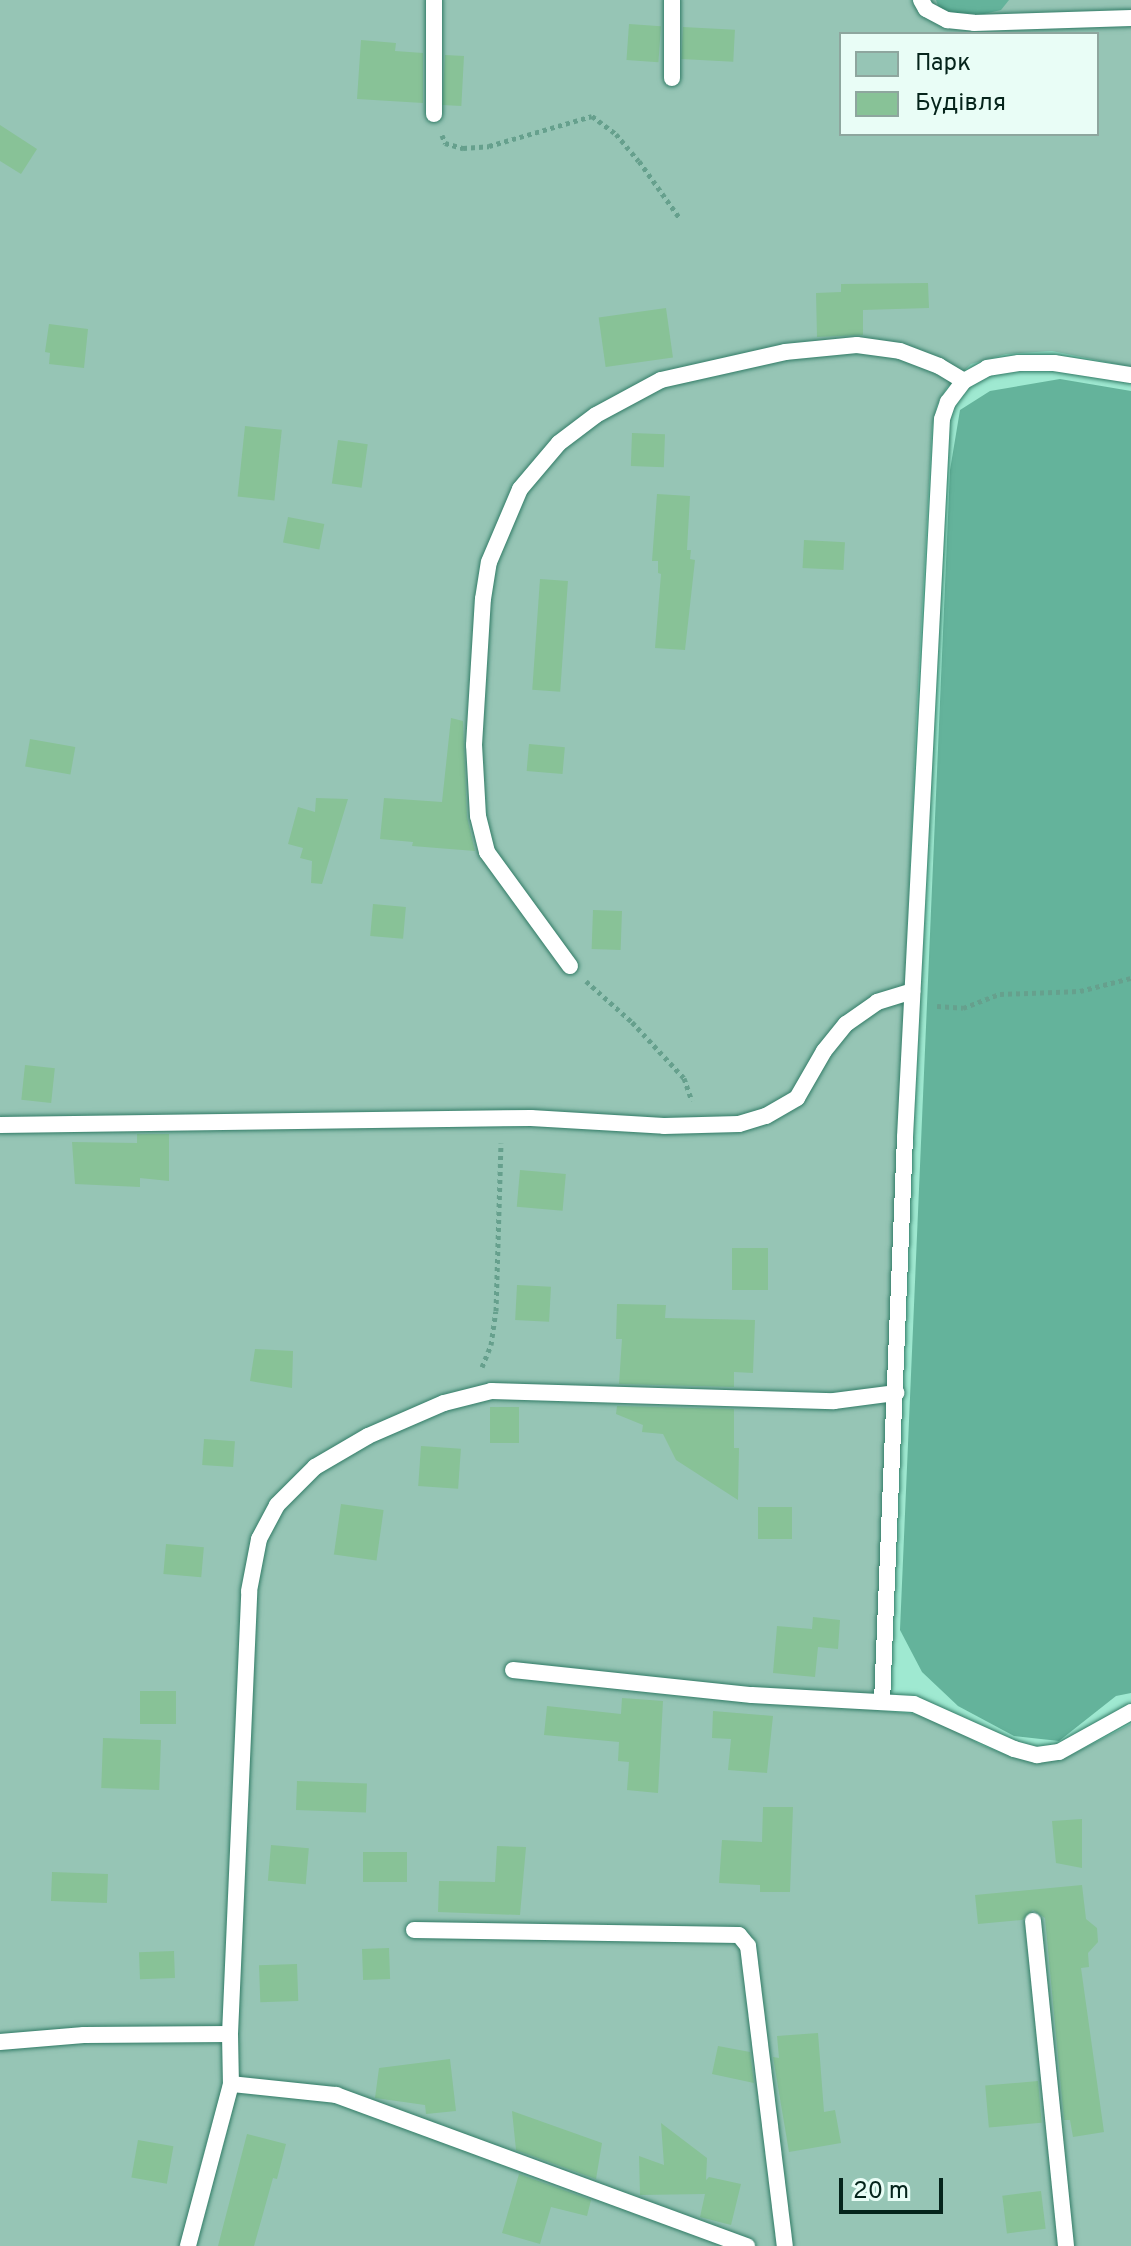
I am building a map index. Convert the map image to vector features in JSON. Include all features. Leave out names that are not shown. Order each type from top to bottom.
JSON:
[{"type":"lane","points":[[434,0],[434,114]]},
{"type":"lane","points":[[672,0],[672,78]]},
{"type":"lane","points":[[921,0],[926,9],[947,20],[974,23],[1131,18]]},
{"type":"lane","points":[[570,966],[487,852],[478,816],[474,745],[483,599],[489,562],[520,489],[559,443],[596,415],[661,380],[756,357],[857,345],[900,351],[939,366],[964,381]]},
{"type":"lane","points":[[882,1702],[912,991],[942,419],[948,402],[964,381],[987,368],[1019,363],[1054,363],[1131,375]]},
{"type":"lane","points":[[0,1125],[502,1119],[739,1124],[766,1116],[797,1098],[824,1051],[846,1024],[877,1002],[912,991]]},
{"type":"lane","points":[[188,2246],[231,2084],[230,2034],[249,1591],[259,1539],[277,1505],[315,1467],[368,1436],[444,1403],[491,1391],[546,1390],[834,1401],[896,1393]]},
{"type":"lane","points":[[513,1670],[752,1695],[923,1706],[1014,1749],[1037,1755],[1059,1752],[1131,1712]]},
{"type":"lane","points":[[1033,1921],[1066,2246]]},
{"type":"lane","points":[[414,1930],[739,1935],[748,1946],[785,2246]]},
{"type":"lane","points":[[0,2042],[84,2035],[230,2034]]},
{"type":"lane","points":[[231,2084],[336,2095],[747,2246]]},
{"type":"path","points":[[434,114],[445,143],[463,148],[489,146],[592,116],[616,134],[632,152],[679,217]]},
{"type":"path","points":[[570,966],[632,1022],[684,1078],[700,1125]]},
{"type":"path","points":[[912,991],[942,1009],[963,1008],[1000,994],[1080,991],[1131,978]]},
{"type":"path","points":[[475,1395],[477,1378],[491,1345],[496,1311],[502,1119]]},
{"type":"green space","points":[[0,0],[912,0],[922,13],[1131,24],[1131,367],[1052,351],[1006,354],[971,364],[947,387],[937,405],[932,427],[916,723],[875,1710],[935,1716],[979,1744],[1007,1755],[1039,1760],[1065,1758],[1131,1724],[1131,2246],[0,2246]]},
{"type":"green space","points":[[924,0],[1131,0],[1131,13],[959,17]]},
{"type":"green space","points":[[936,0],[1009,0],[1001,10],[984,14],[956,13],[939,8]]},
{"type":"green space","points":[[1060,379],[1131,391],[1131,1693],[1116,1696],[1059,1741],[1014,1736],[958,1706],[922,1672],[900,1630],[950,470],[960,410],[990,391]]},
{"type":"building","points":[[629,24],[661,26],[658,62],[626,60]]},
{"type":"building","points":[[683,27],[735,30],[733,62],[681,59]]},
{"type":"building","points":[[361,40],[396,43],[395,51],[423,53],[423,103],[357,99]]},
{"type":"building","points":[[445,55],[464,56],[461,106],[442,105]]},
{"type":"building","points":[[0,125],[37,149],[21,174],[0,161]]},
{"type":"building","points":[[928,283],[929,308],[863,310],[863,335],[817,337],[816,293],[841,292],[841,284]]},
{"type":"building","points":[[666,308],[673,358],[606,367],[599,317]]},
{"type":"building","points":[[49,324],[88,329],[84,368],[49,364],[50,353],[45,352]]},
{"type":"building","points":[[245,426],[282,430],[274,500],[238,497]]},
{"type":"building","points":[[632,433],[665,434],[664,467],[631,466]]},
{"type":"building","points":[[338,440],[368,444],[362,488],[332,484]]},
{"type":"building","points":[[657,494],[690,496],[687,550],[691,550],[690,559],[695,560],[685,650],[655,648],[661,574],[658,573],[658,561],[652,561]]},
{"type":"building","points":[[288,517],[324,524],[319,550],[283,543]]},
{"type":"building","points":[[804,540],[845,542],[843,570],[803,568]]},
{"type":"building","points":[[540,579],[568,581],[560,692],[532,690]]},
{"type":"building","points":[[451,718],[463,721],[467,817],[475,851],[412,846],[413,842],[380,839],[384,798],[442,802]]},
{"type":"building","points":[[30,739],[75,747],[70,775],[25,767]]},
{"type":"building","points":[[529,744],[565,747],[563,774],[527,771]]},
{"type":"building","points":[[316,798],[348,799],[322,884],[311,883],[312,861],[300,858],[303,848],[288,844],[298,807],[315,812]]},
{"type":"building","points":[[373,904],[406,907],[403,939],[370,936]]},
{"type":"building","points":[[593,910],[622,911],[621,950],[592,949]]},
{"type":"building","points":[[25,1065],[55,1068],[51,1103],[21,1100]]},
{"type":"building","points":[[137,1134],[169,1134],[169,1181],[140,1178],[140,1187],[75,1184],[72,1142],[137,1143]]},
{"type":"building","points":[[520,1170],[566,1174],[563,1211],[517,1207]]},
{"type":"building","points":[[732,1248],[768,1248],[768,1290],[732,1290]]},
{"type":"building","points":[[517,1285],[551,1287],[549,1322],[515,1320]]},
{"type":"building","points":[[617,1304],[666,1305],[665,1318],[755,1320],[753,1373],[734,1372],[734,1387],[619,1384],[622,1339],[616,1339]]},
{"type":"building","points":[[255,1349],[293,1351],[292,1388],[250,1381]]},
{"type":"building","points":[[617,1406],[734,1409],[734,1448],[739,1448],[738,1500],[676,1460],[663,1434],[642,1432],[643,1425],[616,1414]]},
{"type":"building","points":[[490,1407],[519,1407],[519,1443],[490,1443]]},
{"type":"building","points":[[204,1439],[235,1441],[233,1467],[202,1465]]},
{"type":"building","points":[[421,1446],[461,1449],[458,1489],[418,1486]]},
{"type":"building","points":[[341,1504],[384,1510],[376,1560],[334,1555]]},
{"type":"building","points":[[758,1507],[792,1507],[792,1539],[758,1539]]},
{"type":"building","points":[[166,1544],[204,1547],[201,1577],[163,1574]]},
{"type":"building","points":[[813,1617],[840,1620],[838,1649],[818,1647],[815,1677],[773,1673],[777,1626],[812,1629]]},
{"type":"building","points":[[140,1691],[176,1691],[176,1724],[140,1724]]},
{"type":"building","points":[[622,1698],[663,1701],[658,1793],[627,1790],[629,1762],[618,1761],[619,1742],[544,1735],[547,1706],[621,1714]]},
{"type":"building","points":[[713,1711],[773,1716],[767,1773],[728,1770],[731,1739],[712,1738]]},
{"type":"building","points":[[103,1738],[161,1740],[159,1790],[101,1788]]},
{"type":"building","points":[[297,1781],[367,1783],[366,1812],[296,1810]]},
{"type":"building","points":[[763,1807],[793,1807],[790,1892],[760,1892],[760,1885],[719,1883],[722,1840],[762,1842]]},
{"type":"building","points":[[1082,1819],[1082,1868],[1056,1863],[1052,1821]]},
{"type":"building","points":[[271,1845],[309,1848],[306,1884],[268,1881]]},
{"type":"building","points":[[497,1846],[526,1847],[520,1915],[438,1912],[439,1881],[495,1882]]},
{"type":"building","points":[[363,1852],[407,1852],[407,1882],[363,1882]]},
{"type":"building","points":[[52,1872],[108,1874],[107,1903],[51,1901]]},
{"type":"building","points":[[1082,1885],[1086,1919],[1097,1928],[1098,1942],[1088,1953],[1089,1967],[1081,1968],[1104,2132],[1073,2137],[1070,2120],[1064,2120],[1045,1918],[1033,1910],[1022,1920],[978,1924],[975,1895]]},
{"type":"building","points":[[389,1948],[390,1979],[363,1980],[362,1949]]},
{"type":"building","points":[[174,1951],[175,1978],[140,1979],[139,1952]]},
{"type":"building","points":[[297,1964],[298,2001],[260,2002],[259,1965]]},
{"type":"building","points":[[818,2033],[824,2112],[835,2110],[841,2143],[789,2152],[773,2057],[779,2058],[777,2036]]},
{"type":"building","points":[[718,2046],[750,2052],[754,2083],[712,2074]]},
{"type":"building","points":[[450,2059],[456,2111],[426,2114],[425,2105],[375,2098],[379,2068]]},
{"type":"building","points":[[1038,2081],[1042,2123],[989,2127],[985,2086]]},
{"type":"building","points":[[512,2111],[602,2143],[596,2179],[516,2150]]},
{"type":"building","points":[[661,2123],[707,2158],[706,2180],[709,2177],[741,2184],[731,2225],[700,2217],[705,2194],[640,2195],[639,2156],[664,2165]]},
{"type":"building","points":[[247,2134],[286,2144],[277,2179],[273,2178],[254,2246],[218,2246]]},
{"type":"building","points":[[138,2140],[173,2146],[167,2184],[131,2177]]},
{"type":"building","points":[[519,2174],[591,2200],[587,2216],[551,2207],[540,2244],[502,2233]]},
{"type":"building","points":[[1041,2191],[1046,2229],[1007,2233],[1002,2196]]}]
